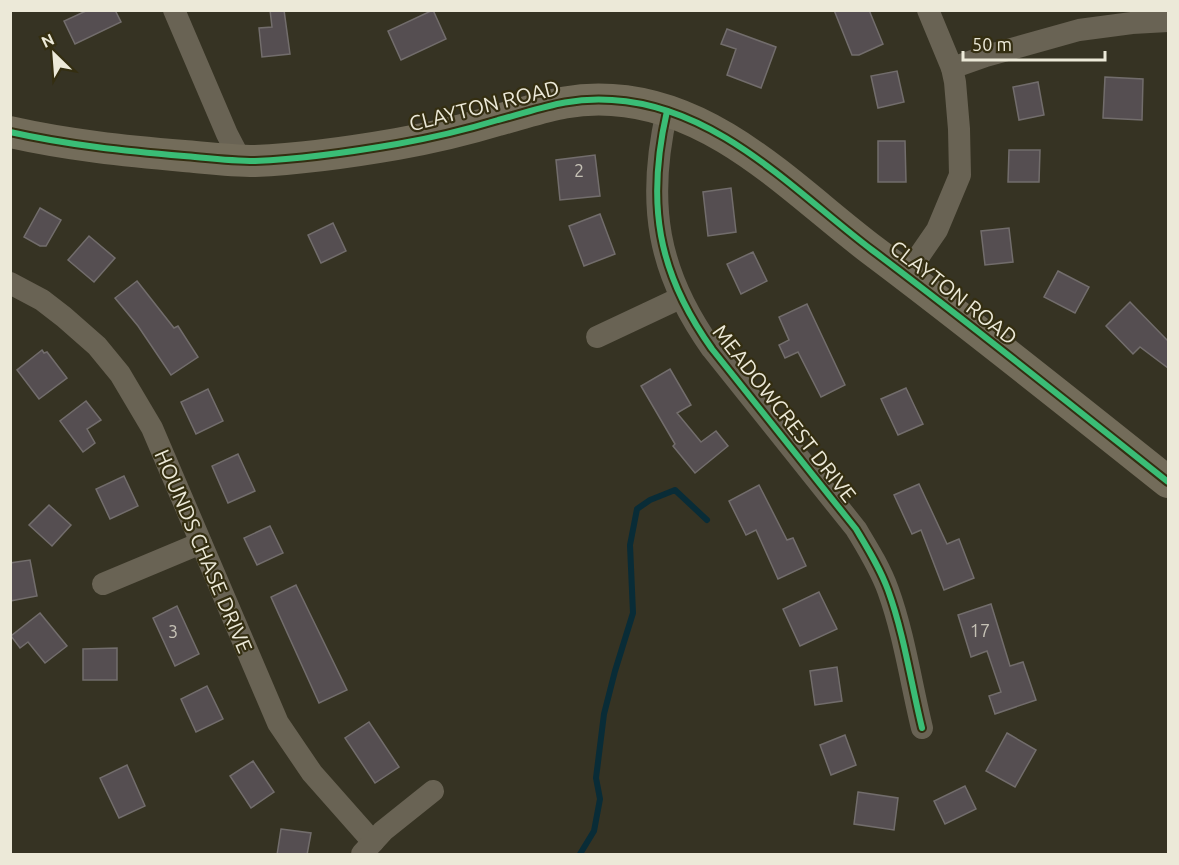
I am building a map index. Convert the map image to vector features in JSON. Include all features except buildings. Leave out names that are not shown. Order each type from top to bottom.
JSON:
[{"type":"street","points":[[174,10],[227,134],[241,161]]},
{"type":"street","points":[[906,275],[937,230],[960,175],[958,107],[951,68],[928,10]]},
{"type":"street","points":[[951,68],[1079,30],[1168,21]]},
{"type":"street","name":"CLAYTON ROAD","points":[[10,132],[46,140],[115,150],[241,161],[297,158],[395,144],[448,133],[573,100],[614,100],[667,111],[707,128],[762,162],[1168,482]]},
{"type":"street","name":"MEADOWCREST DRIVE","points":[[667,111],[659,145],[656,179],[657,217],[664,254],[680,298],[712,349],[856,529],[874,558],[888,590],[897,620],[922,728]]},
{"type":"street","name":"HOUNDS CHASE DRIVE","points":[[10,283],[42,300],[64,317],[97,346],[120,374],[152,428],[278,723],[368,848]]},
{"type":"street","points":[[597,337],[680,298]]},
{"type":"street","points":[[103,584],[201,543]]},
{"type":"street","points":[[368,848],[433,791]]},
{"type":"waterway","points":[[580,854],[594,831],[600,799],[596,778],[604,714],[633,613],[630,545],[637,509],[650,500],[675,490],[707,520]]},
{"type":"cycle path","points":[[10,132],[53,141],[118,150],[255,161],[326,155],[410,142],[581,100],[612,100],[650,106],[686,118],[752,155],[1168,482]]},
{"type":"cycle path","points":[[667,111],[657,176],[658,206],[661,236],[668,264],[679,292],[693,320],[712,349],[856,529],[873,559],[888,590],[899,624],[922,728]]}]
